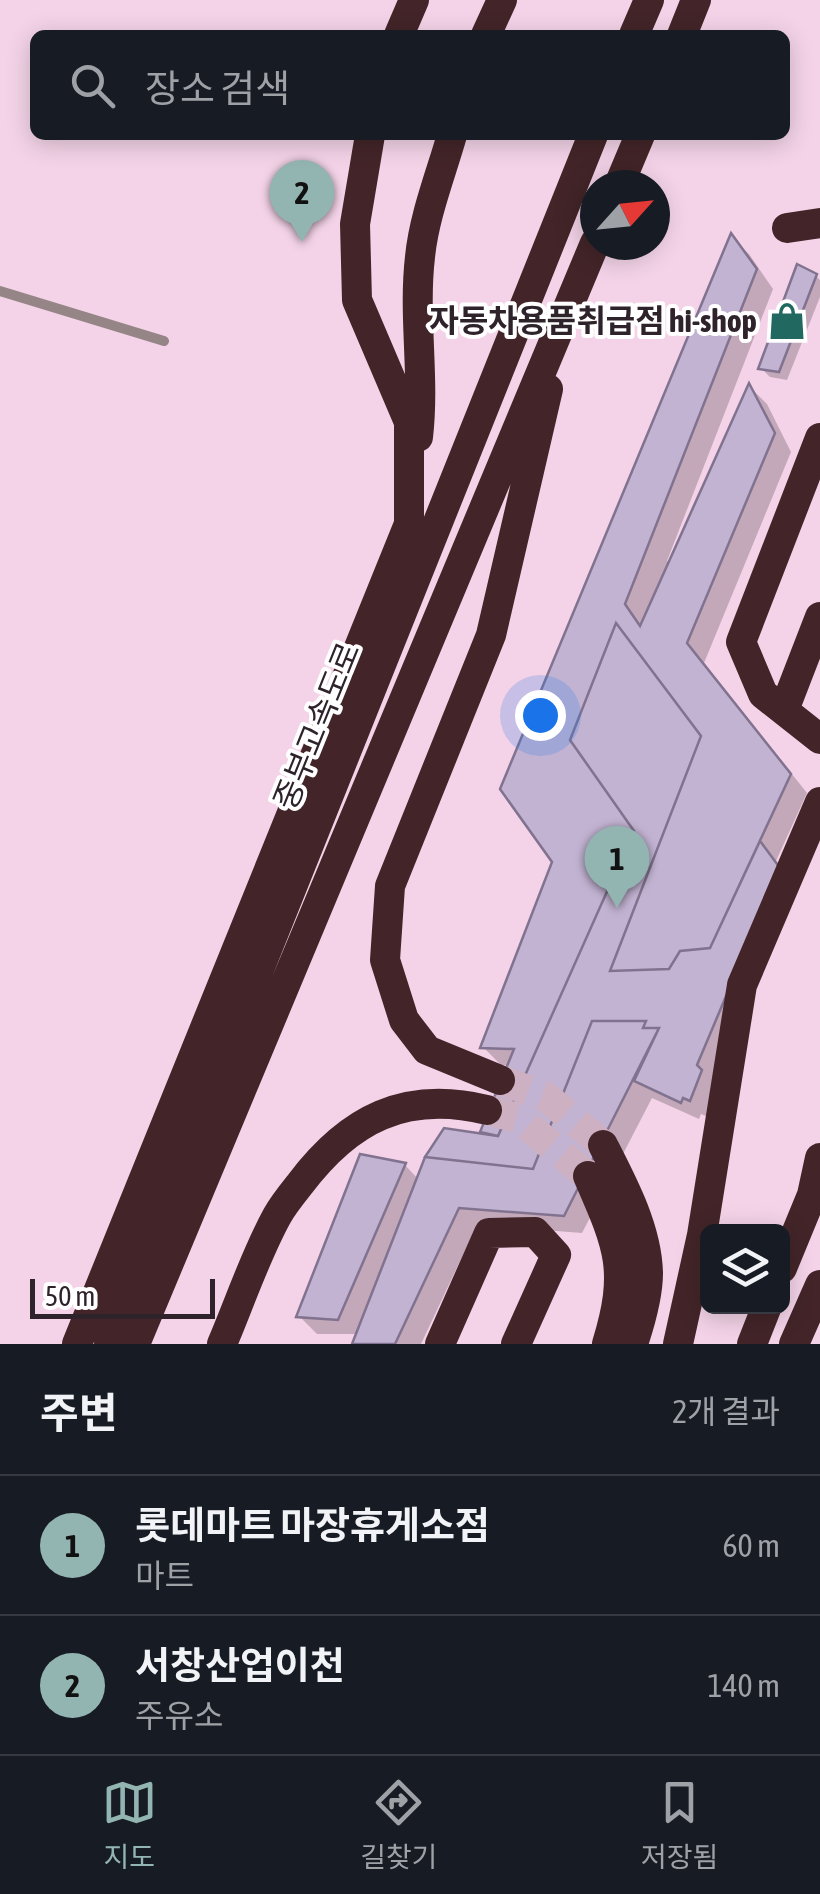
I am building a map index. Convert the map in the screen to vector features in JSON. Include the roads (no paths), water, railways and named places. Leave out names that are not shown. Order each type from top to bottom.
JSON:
[{"type":"highway","points":[[401,30],[414,0]]},
{"type":"highway","points":[[488,30],[502,0]]},
{"type":"highway","points":[[636,30],[648,0]]},
{"type":"highway","points":[[684,30],[696,0]]},
{"type":"highway","points":[[77,1344],[409,524],[409,422],[357,300],[355,224],[369,140]]},
{"type":"highway","points":[[409,511],[423,396],[417,334],[420,254],[451,140]]},
{"type":"highway","name":"중부고속도로","points":[[109,1344],[592,140]]},
{"type":"highway","points":[[625,170],[638,140]]},
{"type":"highway","points":[[800,234],[820,223]]},
{"type":"highway","name":"중부고속도로","points":[[135,1344],[588,260]]},
{"type":"highway","points":[[500,1080],[427,1050],[404,1020],[384,960],[390,886],[491,635],[566,311]]},
{"type":"highway","points":[[820,438],[742,642],[763,694],[820,739]]},
{"type":"highway","points":[[784,710],[820,617]]},
{"type":"highway","points":[[678,1344],[702,1235],[742,985],[820,802]]},
{"type":"highway","points":[[222,1344],[278,1214],[324,1152],[362,1123],[392,1110],[456,1103],[487,1110]]},
{"type":"highway","points":[[603,1146],[625,1188],[648,1273],[633,1344]]},
{"type":"highway","points":[[790,1249],[812,1195],[820,1158]]},
{"type":"highway","points":[[588,1176],[608,1218],[620,1258],[620,1295],[606,1344]]},
{"type":"highway","points":[[440,1344],[489,1233],[535,1232],[556,1255],[516,1344]]},
{"type":"highway","points":[[794,1344],[820,1284]]},
{"type":"highway","points":[[752,1344],[764,1314]]},
{"type":"lane","points":[[0,291],[164,341]]},
{"type":"tunnel","points":[[500,1080],[545,1096],[603,1145]]},
{"type":"tunnel","points":[[487,1110],[518,1118],[588,1176]]},
{"type":"place","name":"서창산업이천","points":[[302,242]]},
{"type":"place","name":"자동차용품취급점 hi-shop","points":[[787,321]]},
{"type":"place","name":"롯데마트 마장휴게소점","points":[[617,908]]}]
